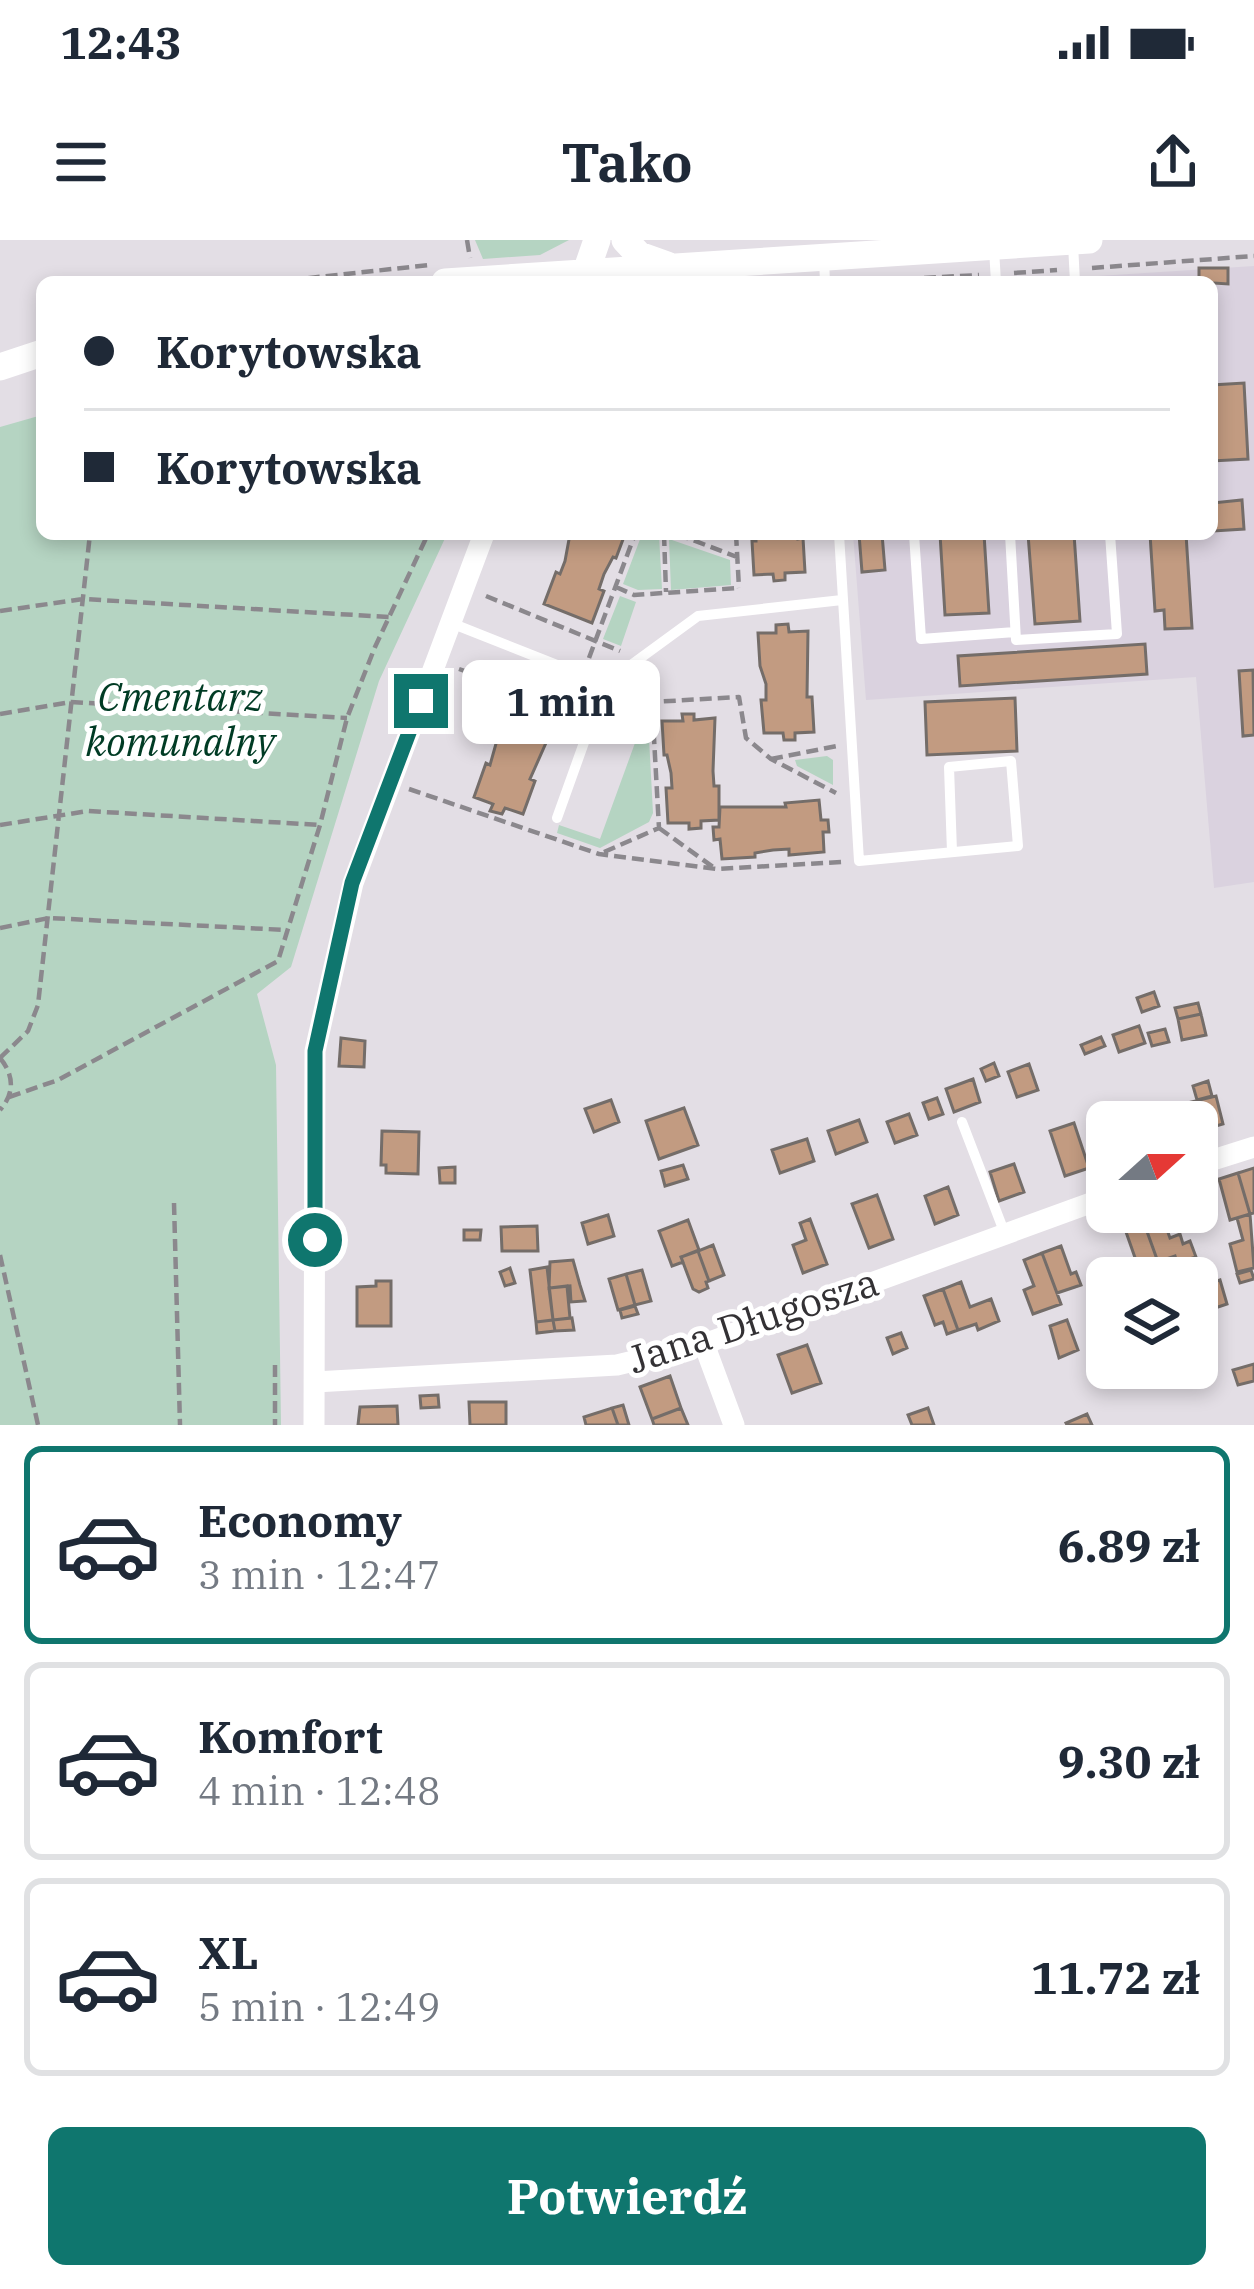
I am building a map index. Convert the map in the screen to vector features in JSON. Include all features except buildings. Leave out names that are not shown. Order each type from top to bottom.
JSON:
[{"type":"street","points":[[584,276],[597,240]]},
{"type":"street","points":[[626,240],[639,255],[671,267]]},
{"type":"street","points":[[593,276],[671,267],[824,269],[993,246],[1089,240]]},
{"type":"street","points":[[0,367],[36,355]]},
{"type":"street","points":[[314,1425],[315,1051],[352,883],[482,540]]},
{"type":"street","points":[[1218,1158],[1254,1147]]},
{"type":"street","name":"Jana Długosza","points":[[315,1382],[617,1365],[704,1344],[1086,1205]]},
{"type":"street","points":[[704,1344],[734,1425]]},
{"type":"lane","points":[[1072,241],[1075,276]]},
{"type":"lane","points":[[993,246],[996,276]]},
{"type":"lane","points":[[839,540],[859,861],[1018,846],[1012,761],[949,767],[952,852]]},
{"type":"lane","points":[[914,540],[921,639],[1015,632]]},
{"type":"lane","points":[[1010,540],[1016,640],[1117,634],[1111,540]]},
{"type":"lane","points":[[557,818],[605,684],[698,616],[842,600]]},
{"type":"lane","points":[[451,623],[605,684]]},
{"type":"lane","points":[[962,1122],[1005,1234]]},
{"type":"path","points":[[466,240],[471,263]]},
{"type":"path","points":[[389,276],[447,273]]},
{"type":"path","points":[[0,1110],[9,1097],[11,1076],[0,1058],[28,1031],[38,1005],[89,540]]},
{"type":"path","points":[[9,1097],[58,1080],[278,961],[347,718],[425,540]]},
{"type":"path","points":[[583,675],[633,540]]},
{"type":"path","points":[[664,540],[667,592]]},
{"type":"path","points":[[693,540],[737,556]]},
{"type":"path","points":[[616,587],[634,595],[740,588],[736,540]]},
{"type":"path","points":[[464,587],[638,659],[652,702],[659,828]]},
{"type":"path","points":[[0,611],[83,598],[389,617]]},
{"type":"path","points":[[436,661],[593,716]]},
{"type":"path","points":[[652,702],[740,697],[746,738],[771,759],[855,804]]},
{"type":"path","points":[[0,714],[71,702],[347,718]]},
{"type":"path","points":[[771,759],[852,743]]},
{"type":"path","points":[[391,782],[599,854],[717,869],[859,861]]},
{"type":"path","points":[[0,825],[88,811],[320,826]]},
{"type":"path","points":[[599,854],[659,828]]},
{"type":"path","points":[[659,828],[717,869]]},
{"type":"path","points":[[0,928],[49,918],[286,930]]},
{"type":"path","points":[[174,1203],[180,1425]]},
{"type":"path","points":[[0,1255],[38,1425]]},
{"type":"path","points":[[275,1365],[275,1425]]},
{"type":"shaded area","points":[[1254,266],[1254,882],[1214,888],[1196,677],[866,700],[853,540],[1218,540],[1218,276],[1098,276]]},
{"type":"green space","points":[[475,240],[569,240],[540,255],[483,259]]},
{"type":"green space","name":"Cmentarz komunalny","points":[[36,417],[36,540],[444,540],[379,681],[291,967],[257,994],[276,1065],[281,1425],[0,1425],[0,427]]},
{"type":"green space","points":[[640,540],[659,540],[662,589],[638,590],[623,584]]},
{"type":"green space","points":[[669,540],[730,560],[731,585],[671,590]]},
{"type":"green space","points":[[620,596],[636,602],[621,646],[603,639]]},
{"type":"green space","points":[[624,692],[647,700],[653,813],[649,822],[600,848],[557,833],[559,825],[600,839],[643,721],[621,712],[618,698]]},
{"type":"green space","points":[[827,756],[833,760],[833,785],[797,766],[795,760]]},
{"type":"route","points":[[315,1240],[315,1051],[352,883],[421,701]]}]
